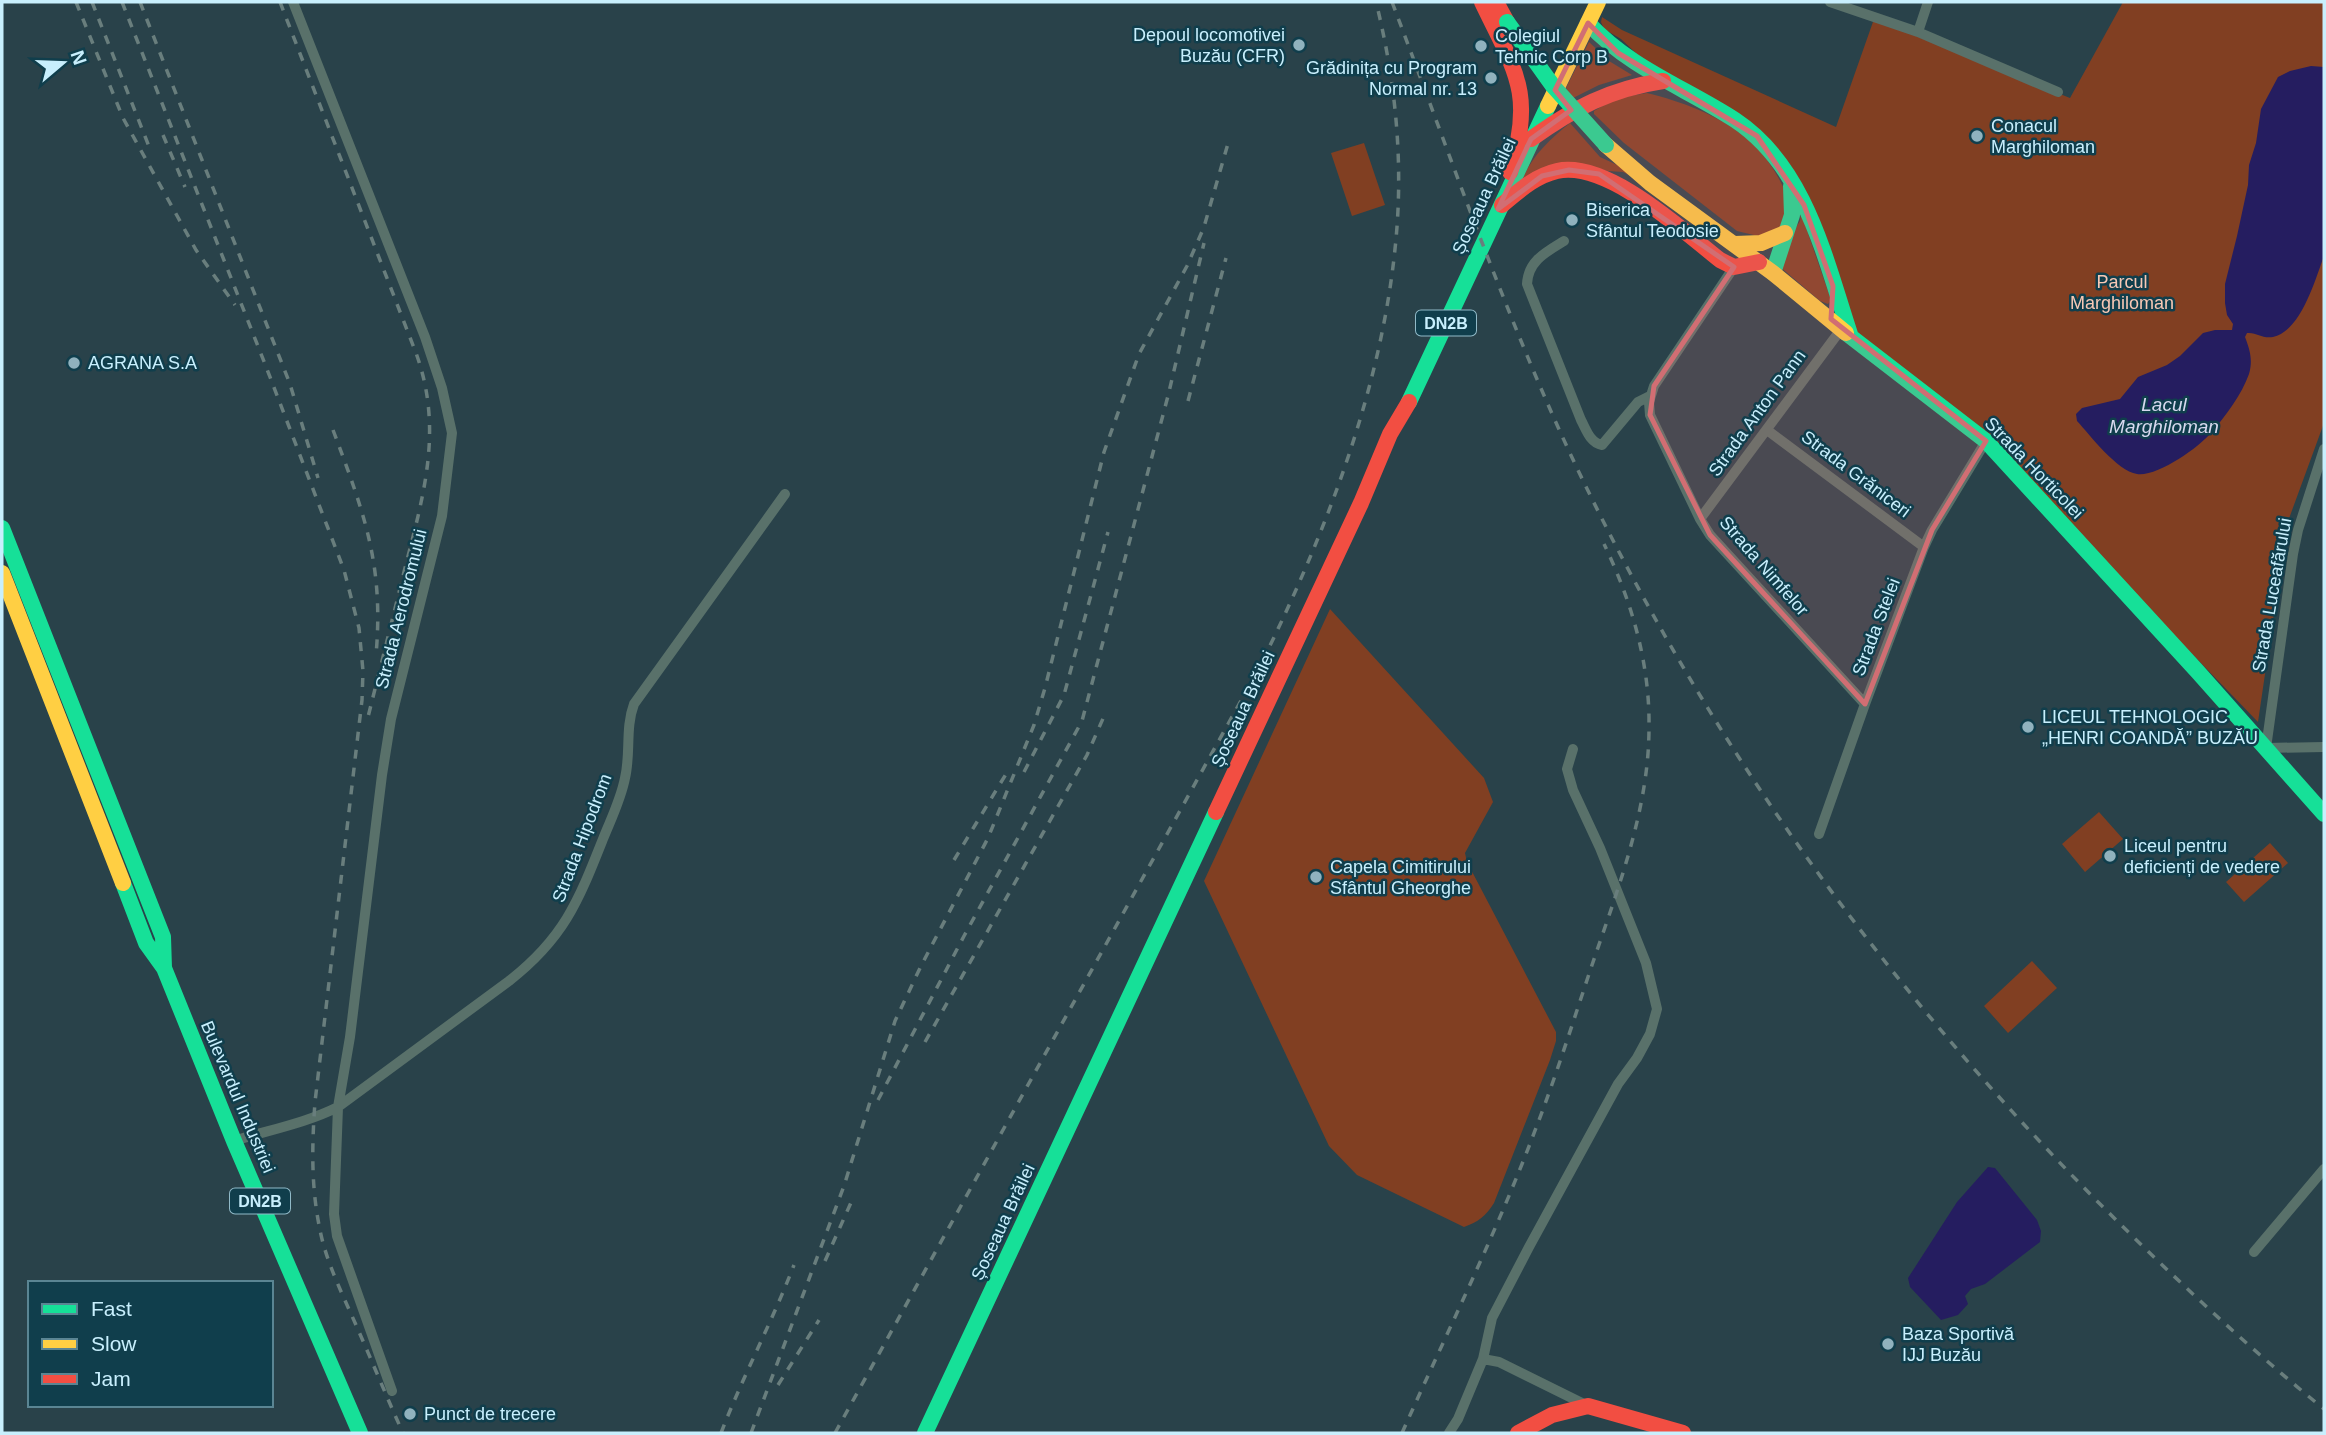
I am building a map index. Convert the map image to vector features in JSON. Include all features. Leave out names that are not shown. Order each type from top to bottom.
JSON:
[{"type":"main road","points":[[1482,2],[1510,58],[1520,87],[1519,137],[1514,163],[1497,209]]},
{"type":"main road","name":"Strada Horticolei","points":[[1496,2],[1555,91],[1606,145],[1650,183],[1759,262],[1986,441],[2324,814]]},
{"type":"main road","name":"Șoseaua Brăilei","points":[[925,1433],[1350,527],[1390,434],[1413,396],[1497,209],[1598,2]]},
{"type":"main road","points":[[1588,23],[1618,53],[1663,81],[1713,107],[1757,136],[1774,156],[1804,205],[1847,332]]},
{"type":"main road","points":[[1531,139],[1582,104],[1605,94],[1663,81]]},
{"type":"main road","points":[[1497,209],[1530,181],[1542,176],[1569,170],[1599,174],[1629,191],[1720,260],[1734,267],[1759,262]]},
{"type":"main road","points":[[1773,273],[1775,256],[1792,210],[1790,180]]},
{"type":"main road","points":[[1735,244],[1766,242],[1785,233]]},
{"type":"main road","points":[[1822,312],[1835,307],[1833,286]]},
{"type":"main road","name":"Bulevardul Industriei","points":[[2,528],[163,937],[164,968]]},
{"type":"main road","name":"Bulevardul Industriei","points":[[2,573],[146,943],[164,968],[234,1140],[360,1433]]},
{"type":"main road","points":[[1518,1433],[1552,1415],[1588,1406],[1683,1433]]},
{"type":"street","name":"Strada Aerodromului","points":[[293,2],[425,337],[442,388],[452,433],[442,516],[387,742],[350,1037],[338,1107],[334,1214],[341,1249],[392,1391]]},
{"type":"street","points":[[1830,2],[1918,32],[2058,92]]},
{"type":"street","points":[[1918,32],[1928,2]]},
{"type":"street","points":[[1564,241],[1536,259],[1527,275],[1527,284],[1581,420],[1592,439],[1602,445],[1638,402],[1650,396],[1734,267]]},
{"type":"street","name":"Strada Anton Pann","points":[[1700,519],[1767,430],[1847,332]]},
{"type":"street","name":"Strada Nimfelor","points":[[1650,396],[1650,415],[1710,535],[1865,704]]},
{"type":"street","name":"Strada Grăniceri","points":[[1767,430],[1924,547]]},
{"type":"street","name":"Strada Stelei","points":[[1819,834],[1924,547],[1986,441]]},
{"type":"street","name":"Strada Luceafărului","points":[[2266,748],[2293,554],[2324,449]]},
{"type":"street","name":"Strada Hipodrom","points":[[234,1140],[314,1119],[338,1107],[532,962],[551,943],[568,919],[620,798],[626,777],[628,727],[634,704],[785,494]]},
{"type":"street","points":[[2266,748],[2324,747]]},
{"type":"street","points":[[1449,1433],[1463,1409],[1483,1359],[1492,1318],[1528,1247],[1650,1034],[1657,1009],[1646,963],[1600,848],[1573,790],[1567,769],[1573,749]]},
{"type":"street","points":[[2254,1252],[2324,1169]]},
{"type":"street","points":[[1483,1359],[1499,1362],[1588,1406]]},
{"type":"highlighted area","points":[[1588,23],[1618,53],[1757,136],[1804,205],[1833,286],[1831,319],[1986,441],[1932,530],[1865,704],[1710,535],[1650,415],[1654,386],[1734,267],[1599,174],[1569,170],[1542,176],[1498,209],[1531,139],[1571,110],[1555,90]]},
{"type":"green space","name":"Parcul Marghiloman","points":[[2123,2],[2324,2],[2324,423],[2287,524],[2258,722],[1986,441],[1860,344],[1775,156],[1713,107],[1640,57],[1621,39],[1604,29],[1601,22],[1602,17],[1622,30],[1836,127],[1874,19],[2070,98]]},
{"type":"green space","points":[[1589,42],[1609,61],[1632,75],[1599,85],[1573,98],[1566,88]]},
{"type":"green space","points":[[1647,93],[1705,112],[1740,133],[1755,146],[1768,161],[1787,198],[1787,212],[1780,230],[1762,237],[1737,231],[1624,143],[1594,114],[1594,111],[1613,101]]},
{"type":"green space","points":[[1570,123],[1600,157],[1628,170],[1631,176],[1590,166],[1540,170],[1523,178],[1531,162]]},
{"type":"green space","points":[[1364,143],[1385,205],[1352,216],[1331,153]]},
{"type":"green space","points":[[1801,213],[1831,300],[1828,304],[1820,301],[1779,266],[1787,242],[1800,221]]},
{"type":"green space","points":[[1330,609],[1484,778],[1493,802],[1465,853],[1467,862],[1556,1032],[1550,1060],[1494,1203],[1481,1218],[1464,1227],[1357,1175],[1329,1146],[1204,881]]},
{"type":"green space","points":[[2099,812],[2123,839],[2085,872],[2062,844]]},
{"type":"green space","points":[[2270,843],[2288,863],[2244,902],[2226,882]]},
{"type":"green space","points":[[2032,961],[2057,988],[2008,1033],[1984,1006]]},
{"type":"water","name":"Lacul Marghiloman","points":[[2311,66],[2324,67],[2324,256],[2306,303],[2292,325],[2283,333],[2269,337],[2247,333],[2245,337],[2251,360],[2249,374],[2233,405],[2205,439],[2177,460],[2155,471],[2137,474],[2129,471],[2096,443],[2077,421],[2076,414],[2082,408],[2120,399],[2138,377],[2167,365],[2203,333],[2232,330],[2233,324],[2227,315],[2225,303],[2225,284],[2248,185],[2249,165],[2256,143],[2261,109],[2278,77]]},
{"type":"water","points":[[1988,1167],[1995,1168],[2037,1220],[2041,1231],[2040,1242],[1985,1284],[1971,1289],[1965,1296],[1968,1304],[1958,1315],[1941,1320],[1910,1287],[1908,1278],[1957,1202]]},
{"type":"railway","points":[[76,2],[123,118],[196,250],[235,305]]},
{"type":"railway","points":[[92,2],[150,149]]},
{"type":"railway","points":[[122,2],[344,570],[359,628],[363,671],[362,700],[315,1102],[313,1179],[316,1210],[330,1264],[403,1433]]},
{"type":"railway","points":[[140,2],[290,384],[318,478]]},
{"type":"railway","points":[[280,2],[416,353],[429,409],[430,436],[424,490],[368,717]]},
{"type":"railway","points":[[835,1433],[1258,670],[1326,518],[1362,412],[1376,358],[1395,249],[1399,187],[1396,124],[1389,63],[1376,2]]},
{"type":"railway","points":[[1392,2],[1502,294],[1576,466],[1627,568],[1742,762],[1805,855],[1872,945],[2017,1117],[2096,1200],[2179,1281],[2324,1409]]},
{"type":"railway","points":[[163,135],[185,187]]},
{"type":"railway","points":[[751,1433],[844,1186],[895,1021],[988,838],[1034,725],[1104,452],[1139,354],[1187,266],[1204,227],[1229,140]]},
{"type":"railway","points":[[878,1100],[1082,721],[1168,396],[1204,243]]},
{"type":"railway","points":[[1188,401],[1226,258]]},
{"type":"railway","points":[[333,430],[354,487],[374,566],[378,623],[376,655]]},
{"type":"railway","points":[[1024,772],[1064,695],[1108,532]]},
{"type":"railway","points":[[1402,1433],[1521,1167],[1611,910],[1638,820],[1648,759],[1649,704],[1643,657],[1631,611],[1604,544]]},
{"type":"railway","points":[[925,1042],[1087,755],[1105,714]]},
{"type":"railway","points":[[954,860],[1006,774]]},
{"type":"railway","points":[[825,1261],[853,1198]]},
{"type":"railway","points":[[721,1433],[794,1265]]},
{"type":"railway","points":[[778,1385],[819,1320]]},
{"type":"traffic: fast","points":[[1507,22],[1553,86],[1606,145]]},
{"type":"traffic: fast","points":[[1588,23],[1640,65],[1735,120],[1759,140],[1779,163],[1810,216],[1850,334]]},
{"type":"traffic: fast","points":[[1409,402],[1548,106]]},
{"type":"traffic: fast","points":[[1773,273],[1792,215],[1791,186]]},
{"type":"traffic: fast","points":[[1846,333],[1986,441],[2324,814]]},
{"type":"traffic: fast","points":[[2,528],[163,937],[164,968]]},
{"type":"traffic: fast","points":[[925,1433],[1216,812]]},
{"type":"traffic: fast","points":[[123,883],[146,943],[164,968],[234,1141],[360,1433]]},
{"type":"traffic: slow","points":[[1548,106],[1598,2]]},
{"type":"traffic: slow","points":[[1606,145],[1650,183],[1773,273],[1846,333]]},
{"type":"traffic: slow","points":[[1735,244],[1761,243],[1785,233]]},
{"type":"traffic: slow","points":[[2,573],[123,883]]},
{"type":"traffic: jam","points":[[1482,2],[1518,83],[1521,122],[1510,172]]},
{"type":"traffic: jam","points":[[1496,2],[1507,22]]},
{"type":"traffic: jam","points":[[1531,139],[1593,101],[1626,89],[1663,81]]},
{"type":"traffic: jam","points":[[1502,205],[1542,176],[1557,171],[1577,170],[1621,186],[1665,216],[1720,260],[1734,267],[1759,262]]},
{"type":"traffic: jam","points":[[1216,812],[1361,503],[1390,434],[1409,402]]},
{"type":"traffic: jam","points":[[1518,1433],[1552,1415],[1588,1406],[1683,1433]]},
{"type":"place","name":"Depoul locomotivei Buzău (CFR)","points":[[1299,45]]},
{"type":"place","name":"Colegiul Tehnic Corp B","points":[[1481,46]]},
{"type":"place","name":"Grădinița cu Program Normal nr. 13","points":[[1491,78]]},
{"type":"place","name":"Conacul Marghiloman","points":[[1977,136]]},
{"type":"place","name":"Biserica Sfântul Teodosie","points":[[1572,220]]},
{"type":"place","name":"AGRANA S.A","points":[[74,363]]},
{"type":"place","name":"LICEUL TEHNOLOGIC „HENRI COANDĂ” BUZĂU","points":[[2028,727]]},
{"type":"place","name":"Liceul pentru deficienți de vedere","points":[[2110,856]]},
{"type":"place","name":"Capela Cimitirului Sfântul Gheorghe","points":[[1316,877]]},
{"type":"place","name":"Baza Sportivă IJJ Buzău","points":[[1888,1344]]},
{"type":"place","name":"Punct de trecere","points":[[410,1414]]}]
